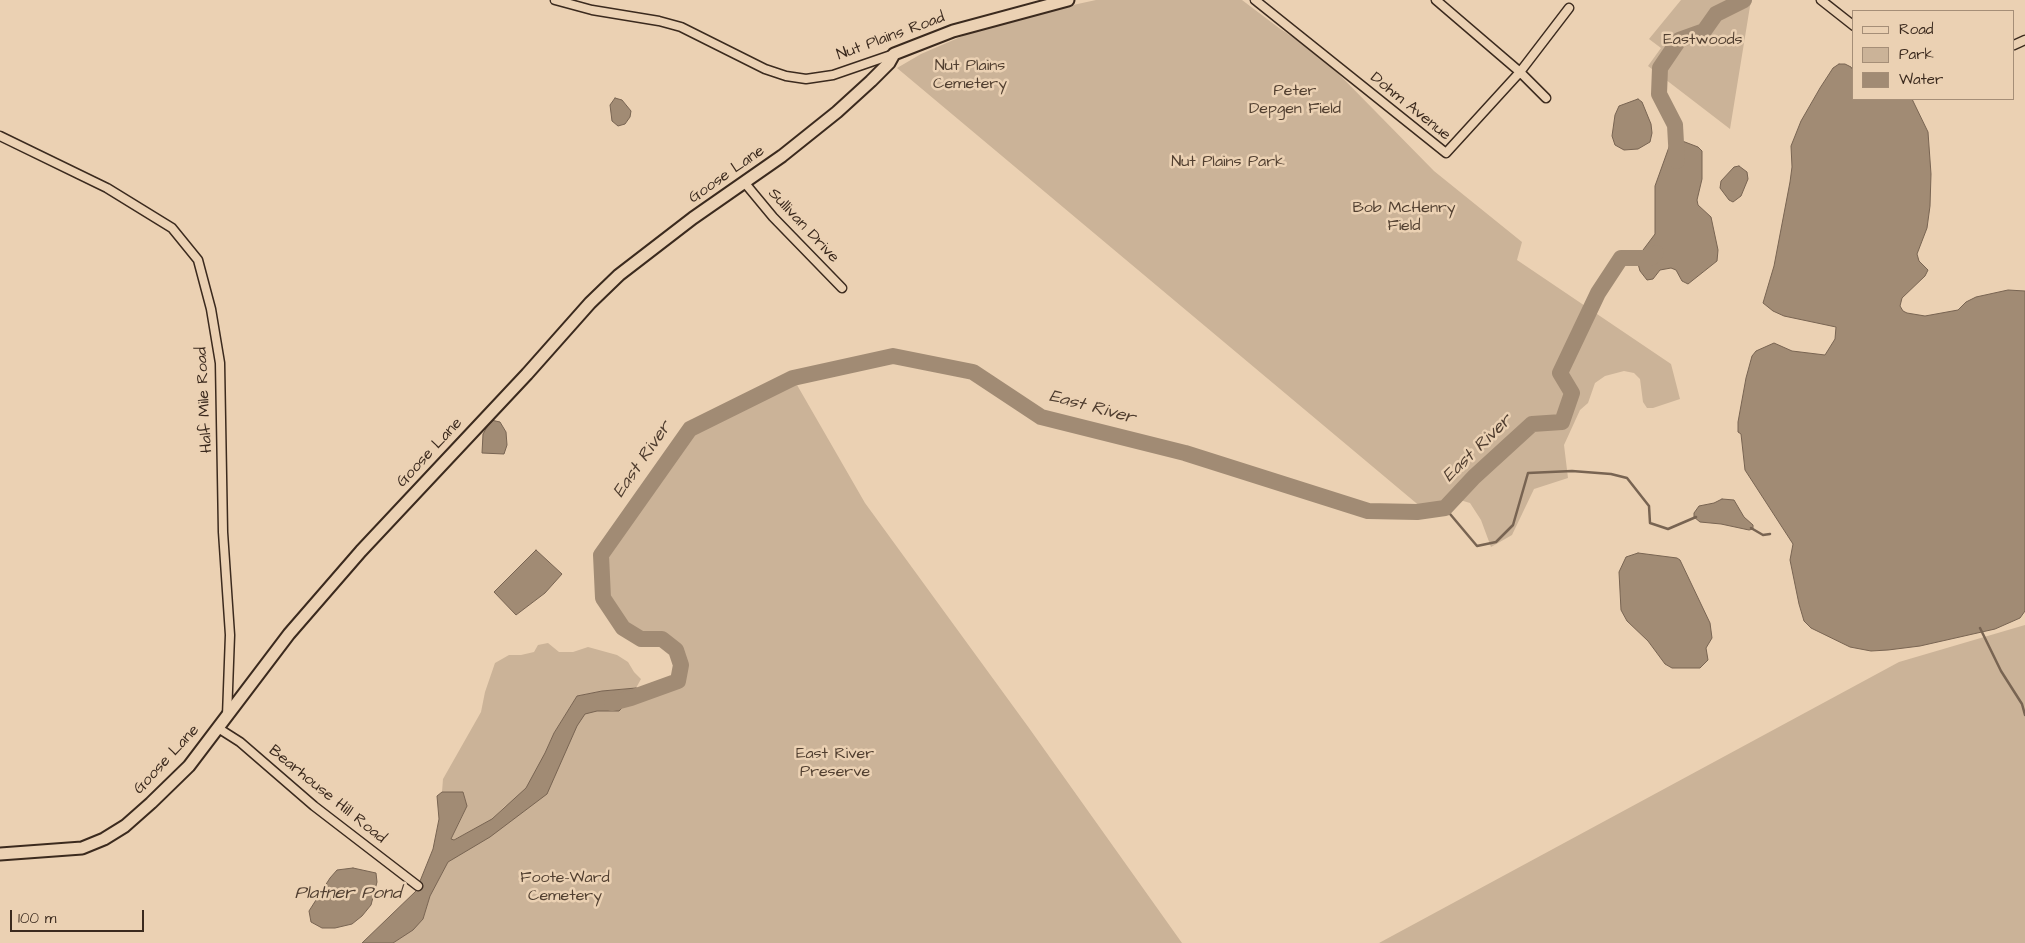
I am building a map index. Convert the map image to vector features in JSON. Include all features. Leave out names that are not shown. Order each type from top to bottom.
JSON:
[{"type":"street","name":"Nut Plains Road","points":[[555,0],[592,10],[659,21],[681,27],[765,69],[786,76],[806,79],[833,75],[952,31],[1068,0]]},
{"type":"street","name":"Dohm Avenue","points":[[1255,0],[1446,153],[1520,72],[1568,8]]},
{"type":"street","points":[[1436,0],[1520,72],[1546,98]]},
{"type":"street","points":[[1821,0],[1852,24]]},
{"type":"street","name":"Goose Lane","points":[[0,854],[76,849],[104,839],[124,826],[189,766],[289,634],[361,551],[527,374],[590,303],[634,264],[693,218],[782,156],[837,112],[889,64],[894,54]]},
{"type":"street","name":"Half Mile Road","points":[[0,136],[107,188],[172,228],[198,260],[211,309],[220,363],[223,532],[230,635],[227,716]]},
{"type":"street","name":"Sullivan Drive","points":[[744,182],[773,217],[842,288]]},
{"type":"street","name":"Bearhouse Hill Road","points":[[218,728],[240,742],[314,806],[418,886]]},
{"type":"green space","name":"Nut Plains Park","points":[[1096,0],[1242,0],[1279,28],[1320,55],[1434,171],[1522,242],[1517,260],[1671,364],[1680,399],[1653,408],[1647,408],[1643,402],[1640,379],[1634,373],[1624,371],[1605,376],[1595,383],[1588,403],[1580,410],[1564,445],[1568,478],[1534,489],[1512,535],[1491,547],[1481,520],[1470,503],[1460,500],[1428,513],[897,68],[921,54],[995,22]]},
{"type":"green space","name":"Eastwoods","points":[[1681,0],[1751,0],[1730,129],[1648,66],[1661,48],[1649,39]]},
{"type":"green space","name":"East River Preserve","points":[[793,378],[865,503],[1029,728],[1182,943],[393,943],[423,919],[430,896],[448,862],[490,826],[507,804],[492,820],[451,840],[467,806],[463,792],[442,792],[443,779],[481,712],[485,692],[495,663],[509,655],[534,652],[538,645],[548,643],[559,652],[573,652],[588,647],[617,655],[628,662],[641,679],[636,688],[602,691],[577,696],[554,733],[545,753],[581,708],[612,696],[632,698],[678,681],[681,665],[676,650],[662,640],[641,639],[623,628],[603,598],[601,555],[690,429]]},
{"type":"green space","points":[[2025,625],[2025,943],[1379,943],[1899,662]]},
{"type":"water","points":[[1839,64],[1845,64],[1852,69],[1852,100],[1912,100],[1928,132],[1931,174],[1930,206],[1927,228],[1917,254],[1919,261],[1928,270],[1925,276],[1902,298],[1900,306],[1903,311],[1925,316],[1958,310],[1966,302],[1976,297],[2008,290],[2025,291],[2025,611],[2020,618],[1995,629],[1920,646],[1888,650],[1871,651],[1850,647],[1811,628],[1804,621],[1790,560],[1793,544],[1745,470],[1741,434],[1738,432],[1746,378],[1752,356],[1756,351],[1774,343],[1792,351],[1825,355],[1835,339],[1836,327],[1784,316],[1773,311],[1763,303],[1774,266],[1790,182],[1792,167],[1791,146],[1801,121],[1833,68]]},
{"type":"water","points":[[615,98],[622,100],[631,111],[630,117],[625,124],[618,126],[612,121],[610,105]]},
{"type":"water","points":[[1638,99],[1642,102],[1651,124],[1650,142],[1638,149],[1624,150],[1615,145],[1612,136],[1615,115],[1619,106]]},
{"type":"water","points":[[1677,139],[1698,147],[1702,151],[1702,179],[1697,200],[1698,205],[1711,217],[1718,250],[1717,261],[1688,284],[1682,281],[1676,270],[1671,268],[1660,270],[1653,279],[1647,280],[1640,271],[1637,258],[1655,234],[1655,186],[1671,141]]},
{"type":"water","points":[[1739,166],[1747,172],[1748,179],[1741,196],[1733,202],[1729,200],[1720,188],[1721,181],[1734,167]]},
{"type":"water","points":[[491,420],[500,422],[506,432],[507,445],[504,454],[482,453],[483,434]]},
{"type":"water","points":[[1722,499],[1734,500],[1744,517],[1753,525],[1753,529],[1749,530],[1700,522],[1694,517],[1694,513],[1699,506]]},
{"type":"water","points":[[536,550],[562,574],[545,593],[516,615],[494,592]]},
{"type":"water","points":[[1638,553],[1680,560],[1710,623],[1712,638],[1706,648],[1708,660],[1700,668],[1672,668],[1665,664],[1648,641],[1627,621],[1621,610],[1619,572],[1626,557]]},
{"type":"water","points":[[636,688],[631,698],[619,711],[597,711],[585,714],[577,726],[547,794],[490,837],[448,862],[430,896],[423,919],[413,930],[393,943],[362,943],[416,891],[433,849],[439,819],[437,796],[442,792],[463,792],[467,806],[451,839],[454,840],[492,819],[526,788],[554,733],[577,696],[602,691]]},
{"type":"water","name":"Platner Pond","points":[[353,868],[376,873],[377,882],[371,905],[352,924],[335,928],[322,928],[311,922],[309,911],[330,878],[337,870]]},
{"type":"waterway","name":"East River","points":[[1677,161],[1675,125],[1659,94],[1660,68],[1679,40],[1704,31],[1716,14],[1744,0]]},
{"type":"waterway","name":"East River","points":[[612,703],[678,681],[681,665],[676,650],[662,639],[641,639],[623,628],[603,598],[601,555],[690,429],[793,378],[893,356],[973,372],[1041,417],[1185,453],[1368,511],[1417,512],[1445,508],[1474,477],[1532,424],[1562,422],[1572,393],[1560,373],[1598,293],[1621,258],[1651,258],[1656,253]]},
{"type":"waterway","points":[[1445,508],[1477,546],[1496,542],[1513,525],[1528,473],[1572,471],[1611,474],[1627,478],[1649,506],[1650,523],[1668,529],[1696,517]]},
{"type":"waterway","points":[[1751,528],[1763,535],[1770,534]]},
{"type":"waterway","points":[[1980,628],[2001,671],[2022,704],[2025,715]]},
{"type":"park label","name":"Nut Plains Cemetery","points":[[970,76]]},
{"type":"park label","name":"Peter Depgen Field","points":[[1295,101]]},
{"type":"park label","name":"Bob McHenry Field","points":[[1404,218]]},
{"type":"park label","name":"Foote-Ward Cemetery","points":[[565,888]]}]
